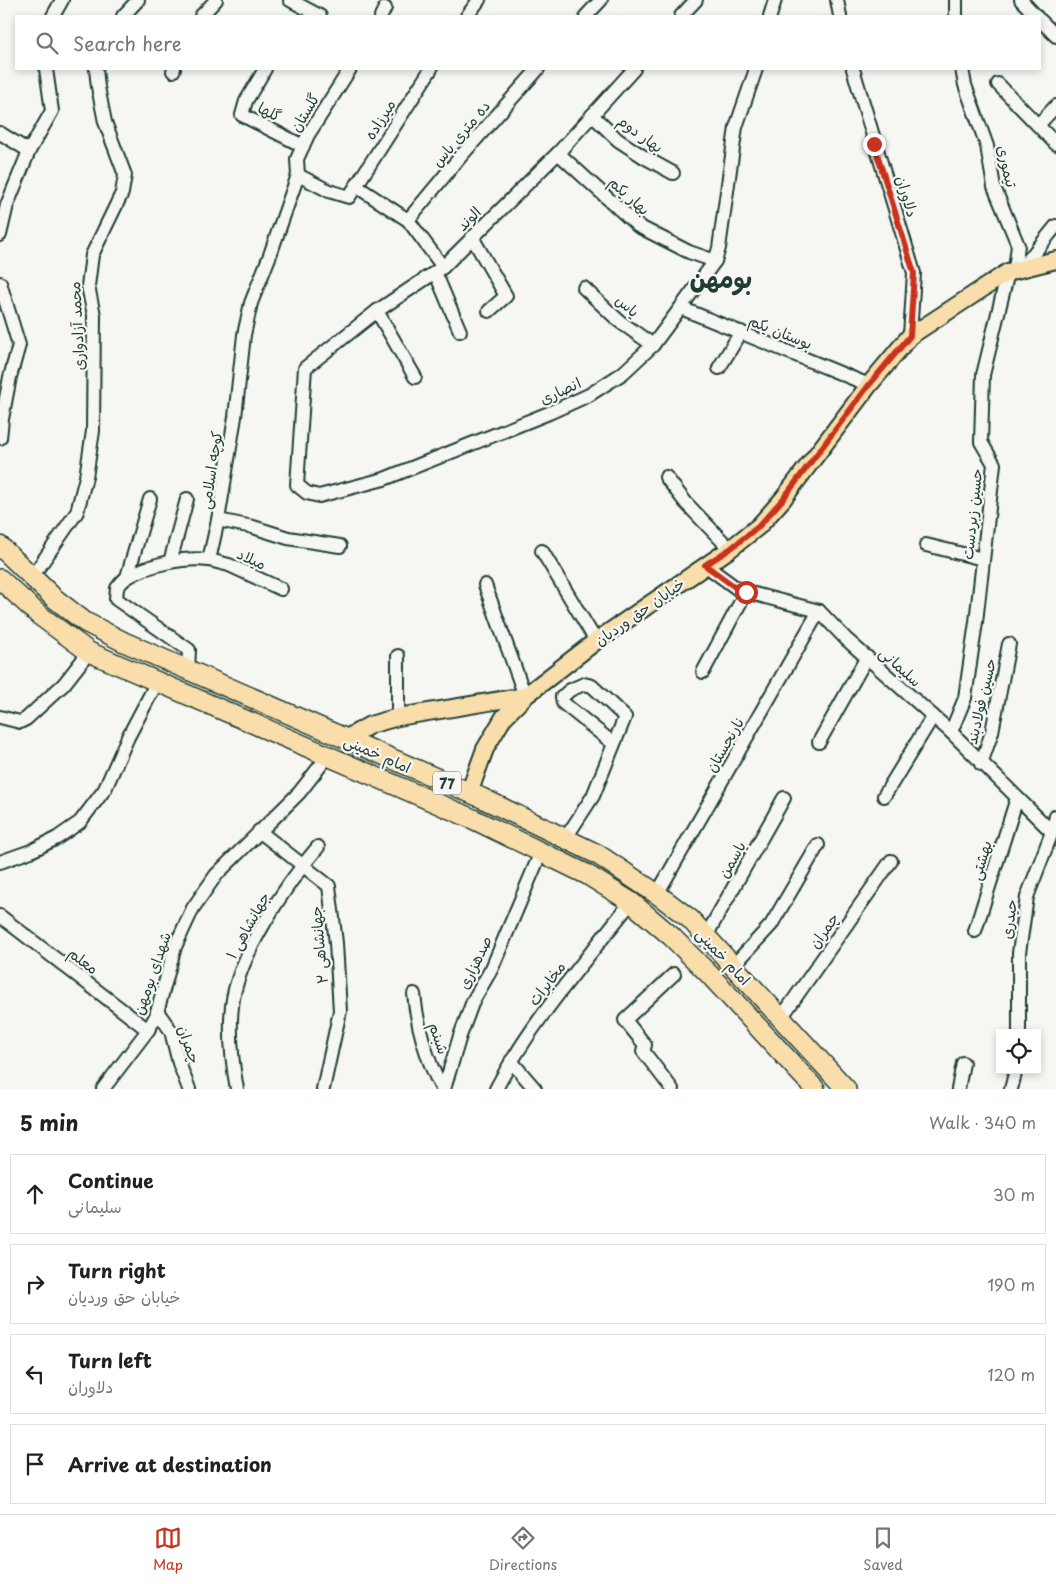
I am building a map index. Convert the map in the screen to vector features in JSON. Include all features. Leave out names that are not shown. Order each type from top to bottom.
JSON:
[{"type":"highway","name":"امام خمینی","points":[[0,546],[54,598],[85,622],[124,642],[469,793],[597,854],[657,894],[690,919],[846,1089]]},
{"type":"highway","name":"امام خمینی","points":[[0,579],[39,615],[89,652],[473,819],[586,874],[631,902],[671,936],[702,967],[815,1089]]},
{"type":"main road","name":"خیابان حق وردیان","points":[[469,793],[485,749],[504,717],[525,696],[596,641],[730,549],[759,526],[783,499],[869,385],[910,336],[1015,270],[1056,260]]},
{"type":"main road","points":[[345,739],[370,725],[398,717],[525,696]]},
{"type":"street","points":[[54,15],[62,0]]},
{"type":"street","points":[[124,15],[138,0]]},
{"type":"street","points":[[202,15],[216,0]]},
{"type":"street","points":[[290,0],[304,13]]},
{"type":"street","points":[[469,15],[479,0]]},
{"type":"street","points":[[587,15],[601,0]]},
{"type":"street","points":[[682,15],[696,0]]},
{"type":"street","points":[[770,15],[775,0]]},
{"type":"street","points":[[836,0],[840,15]]},
{"type":"street","points":[[956,0],[956,15]]},
{"type":"street","points":[[1021,0],[1035,15]]},
{"type":"street","points":[[1041,21],[1056,36]]},
{"type":"street","points":[[0,235],[7,205],[29,151],[52,111],[46,70]]},
{"type":"street","name":"محمد آزادواری","points":[[32,577],[78,512],[93,431],[94,315],[88,286],[92,255],[122,193],[125,175],[105,122],[96,70]]},
{"type":"street","name":"گلها","points":[[264,70],[246,101],[242,115],[303,146]]},
{"type":"street","name":"گلستان","points":[[298,175],[297,158],[349,70]]},
{"type":"street","name":"میرزاده","points":[[356,186],[430,70]]},
{"type":"street","name":"ده متری یاس","points":[[408,220],[461,156],[537,70]]},
{"type":"street","name":"الوند","points":[[305,368],[377,311],[439,269],[558,153],[633,70]]},
{"type":"street","name":"انصاری","points":[[305,368],[297,485],[306,493],[319,496],[384,479],[549,413],[589,395],[623,373],[653,345],[715,261],[719,248],[736,126],[756,70]]},
{"type":"street","name":"دلاوران","points":[[853,70],[914,273],[910,336]]},
{"type":"street","name":"تیموری","points":[[962,70],[965,85],[987,146],[994,187],[1018,245],[1015,270]]},
{"type":"street","points":[[998,84],[1056,144]]},
{"type":"street","points":[[1038,125],[1056,106]]},
{"type":"street","name":"بهار دوم","points":[[592,115],[618,140],[644,158],[673,174]]},
{"type":"street","points":[[0,133],[29,151]]},
{"type":"street","name":"بهار یکم","points":[[558,153],[638,226],[689,252],[715,261]]},
{"type":"street","points":[[298,175],[329,191],[349,197],[356,186],[408,220],[439,269],[460,331]]},
{"type":"street","name":"کوچه اسلامی","points":[[209,560],[218,520],[235,417],[244,335],[251,303],[298,175]]},
{"type":"street","points":[[1015,270],[1056,226]]},
{"type":"street","points":[[472,237],[506,296],[489,311]]},
{"type":"street","name":"حسین زبردست","points":[[951,732],[965,698],[976,622],[994,464],[981,442],[984,375],[1015,270]]},
{"type":"street","points":[[0,283],[19,345],[10,377],[0,438]]},
{"type":"street","name":"یاس","points":[[584,288],[619,321],[653,345]]},
{"type":"street","name":"بوستان یکم","points":[[681,308],[869,385]]},
{"type":"street","points":[[377,311],[415,377]]},
{"type":"street","points":[[719,368],[741,332]]},
{"type":"street","points":[[666,477],[686,503],[730,549]]},
{"type":"street","points":[[127,577],[150,499]]},
{"type":"street","points":[[170,562],[187,499]]},
{"type":"street","points":[[218,520],[288,538],[340,546]]},
{"type":"street","points":[[926,545],[983,559]]},
{"type":"street","points":[[542,550],[596,641]]},
{"type":"street","points":[[188,670],[189,650],[116,599],[117,588],[127,577],[156,565],[196,558],[209,560]]},
{"type":"street","name":"میلاد","points":[[209,560],[229,565],[281,589]]},
{"type":"street","name":"سلیمانی","points":[[705,565],[739,590],[819,611],[951,732],[981,764],[1052,832]]},
{"type":"street","points":[[485,585],[525,696]]},
{"type":"street","points":[[703,672],[746,592]]},
{"type":"street","name":"نارنجستان","points":[[657,894],[819,611]]},
{"type":"street","name":"حسین فولادبند","points":[[981,764],[992,732],[1009,644]]},
{"type":"street","points":[[0,717],[20,722],[26,719],[64,684],[89,652]]},
{"type":"street","points":[[398,656],[398,717]]},
{"type":"street","points":[[819,742],[867,657]]},
{"type":"street","points":[[0,862],[31,851],[57,838],[80,822],[104,789],[156,682]]},
{"type":"street","points":[[566,839],[593,796],[614,744],[625,716],[592,686],[584,684],[570,690],[562,697],[563,703],[614,744]]},
{"type":"street","points":[[884,796],[933,716]]},
{"type":"street","name":"شهدای بومهن","points":[[102,1089],[148,1030],[157,1011],[175,947],[193,908],[216,875],[299,793],[328,756]]},
{"type":"street","name":"یاسمن","points":[[706,936],[784,798]]},
{"type":"street","name":"بهشتی","points":[[975,931],[1017,798]]},
{"type":"street","name":"حیدری","points":[[1019,1029],[1019,953],[1027,897],[1052,832],[1056,816]]},
{"type":"street","name":"جهانشاهی ۲","points":[[260,831],[329,886],[336,943],[340,1011],[323,1089]]},
{"type":"street","points":[[733,966],[772,925],[818,845]]},
{"type":"street","name":"جهانشاهی ۱","points":[[237,1089],[232,1063],[231,1027],[232,1004],[238,976],[249,952],[276,905],[303,865],[318,847]]},
{"type":"street","name":"صدهزاری","points":[[443,1089],[473,1001],[492,968],[541,852]]},
{"type":"street","name":"چمران","points":[[781,1018],[891,860]]},
{"type":"street","name":"مخابرات","points":[[496,1089],[510,1061],[549,1004],[631,902]]},
{"type":"street","name":"معلم","points":[[0,916],[148,1030]]},
{"type":"street","points":[[672,1089],[643,1051],[645,1045],[625,1020],[674,974]]},
{"type":"street","name":"شبنم","points":[[414,994],[416,1017],[435,1076],[443,1089]]},
{"type":"street","name":"چمران","points":[[157,1011],[171,1031],[179,1063],[189,1089]]},
{"type":"street","points":[[510,1061],[535,1089]]},
{"type":"street","points":[[958,1089],[963,1063]]},
{"type":"street","points":[[1011,1089],[1015,1074]]},
{"type":"district","name":"بومهن","points":[[721,278]]},
{"type":"route","points":[[746,592],[739,590],[705,565],[730,549],[759,526],[783,499],[869,385],[910,336],[914,273],[874,144]]}]
